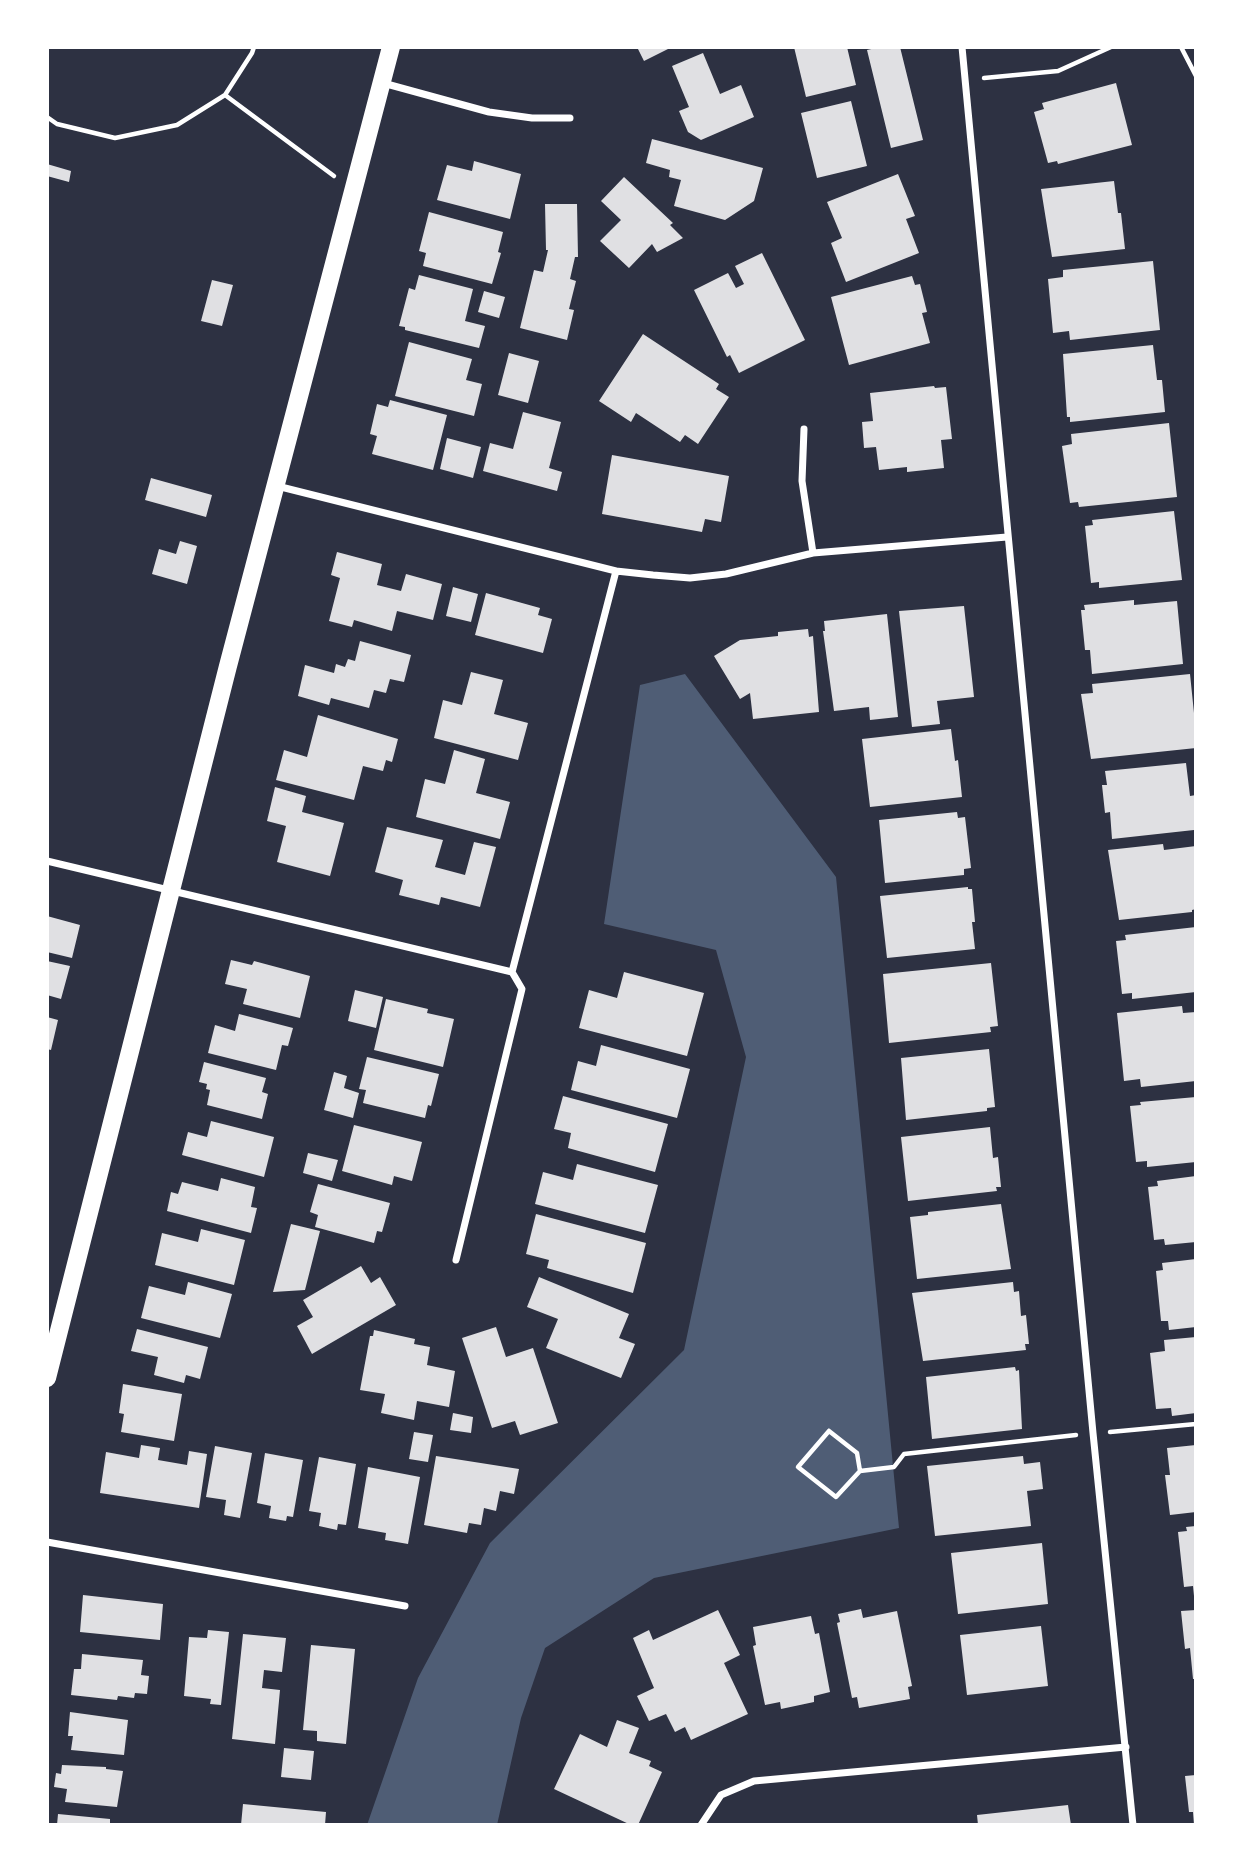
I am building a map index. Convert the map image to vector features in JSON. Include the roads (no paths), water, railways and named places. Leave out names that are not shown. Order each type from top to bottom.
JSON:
[{"type":"main road","points":[[47,1378],[391,47]]},
{"type":"street","points":[[962,47],[1093,1433],[1133,1825]]},
{"type":"street","points":[[382,82],[489,112],[532,118],[570,118]]},
{"type":"street","points":[[804,429],[802,481],[813,553]]},
{"type":"street","points":[[276,485],[616,571],[690,578],[726,574],[813,553],[1007,537]]},
{"type":"street","points":[[456,1260],[522,989],[512,972],[616,571]]},
{"type":"street","points":[[47,861],[512,972]]},
{"type":"street","points":[[47,1542],[405,1606]]},
{"type":"street","points":[[701,1825],[721,1795],[754,1781],[1126,1747]]},
{"type":"water","points":[[685,674],[836,877],[899,1528],[654,1578],[545,1648],[521,1718],[497,1825],[367,1825],[418,1678],[490,1543],[684,1350],[746,1057],[716,950],[604,924],[640,685]]}]
